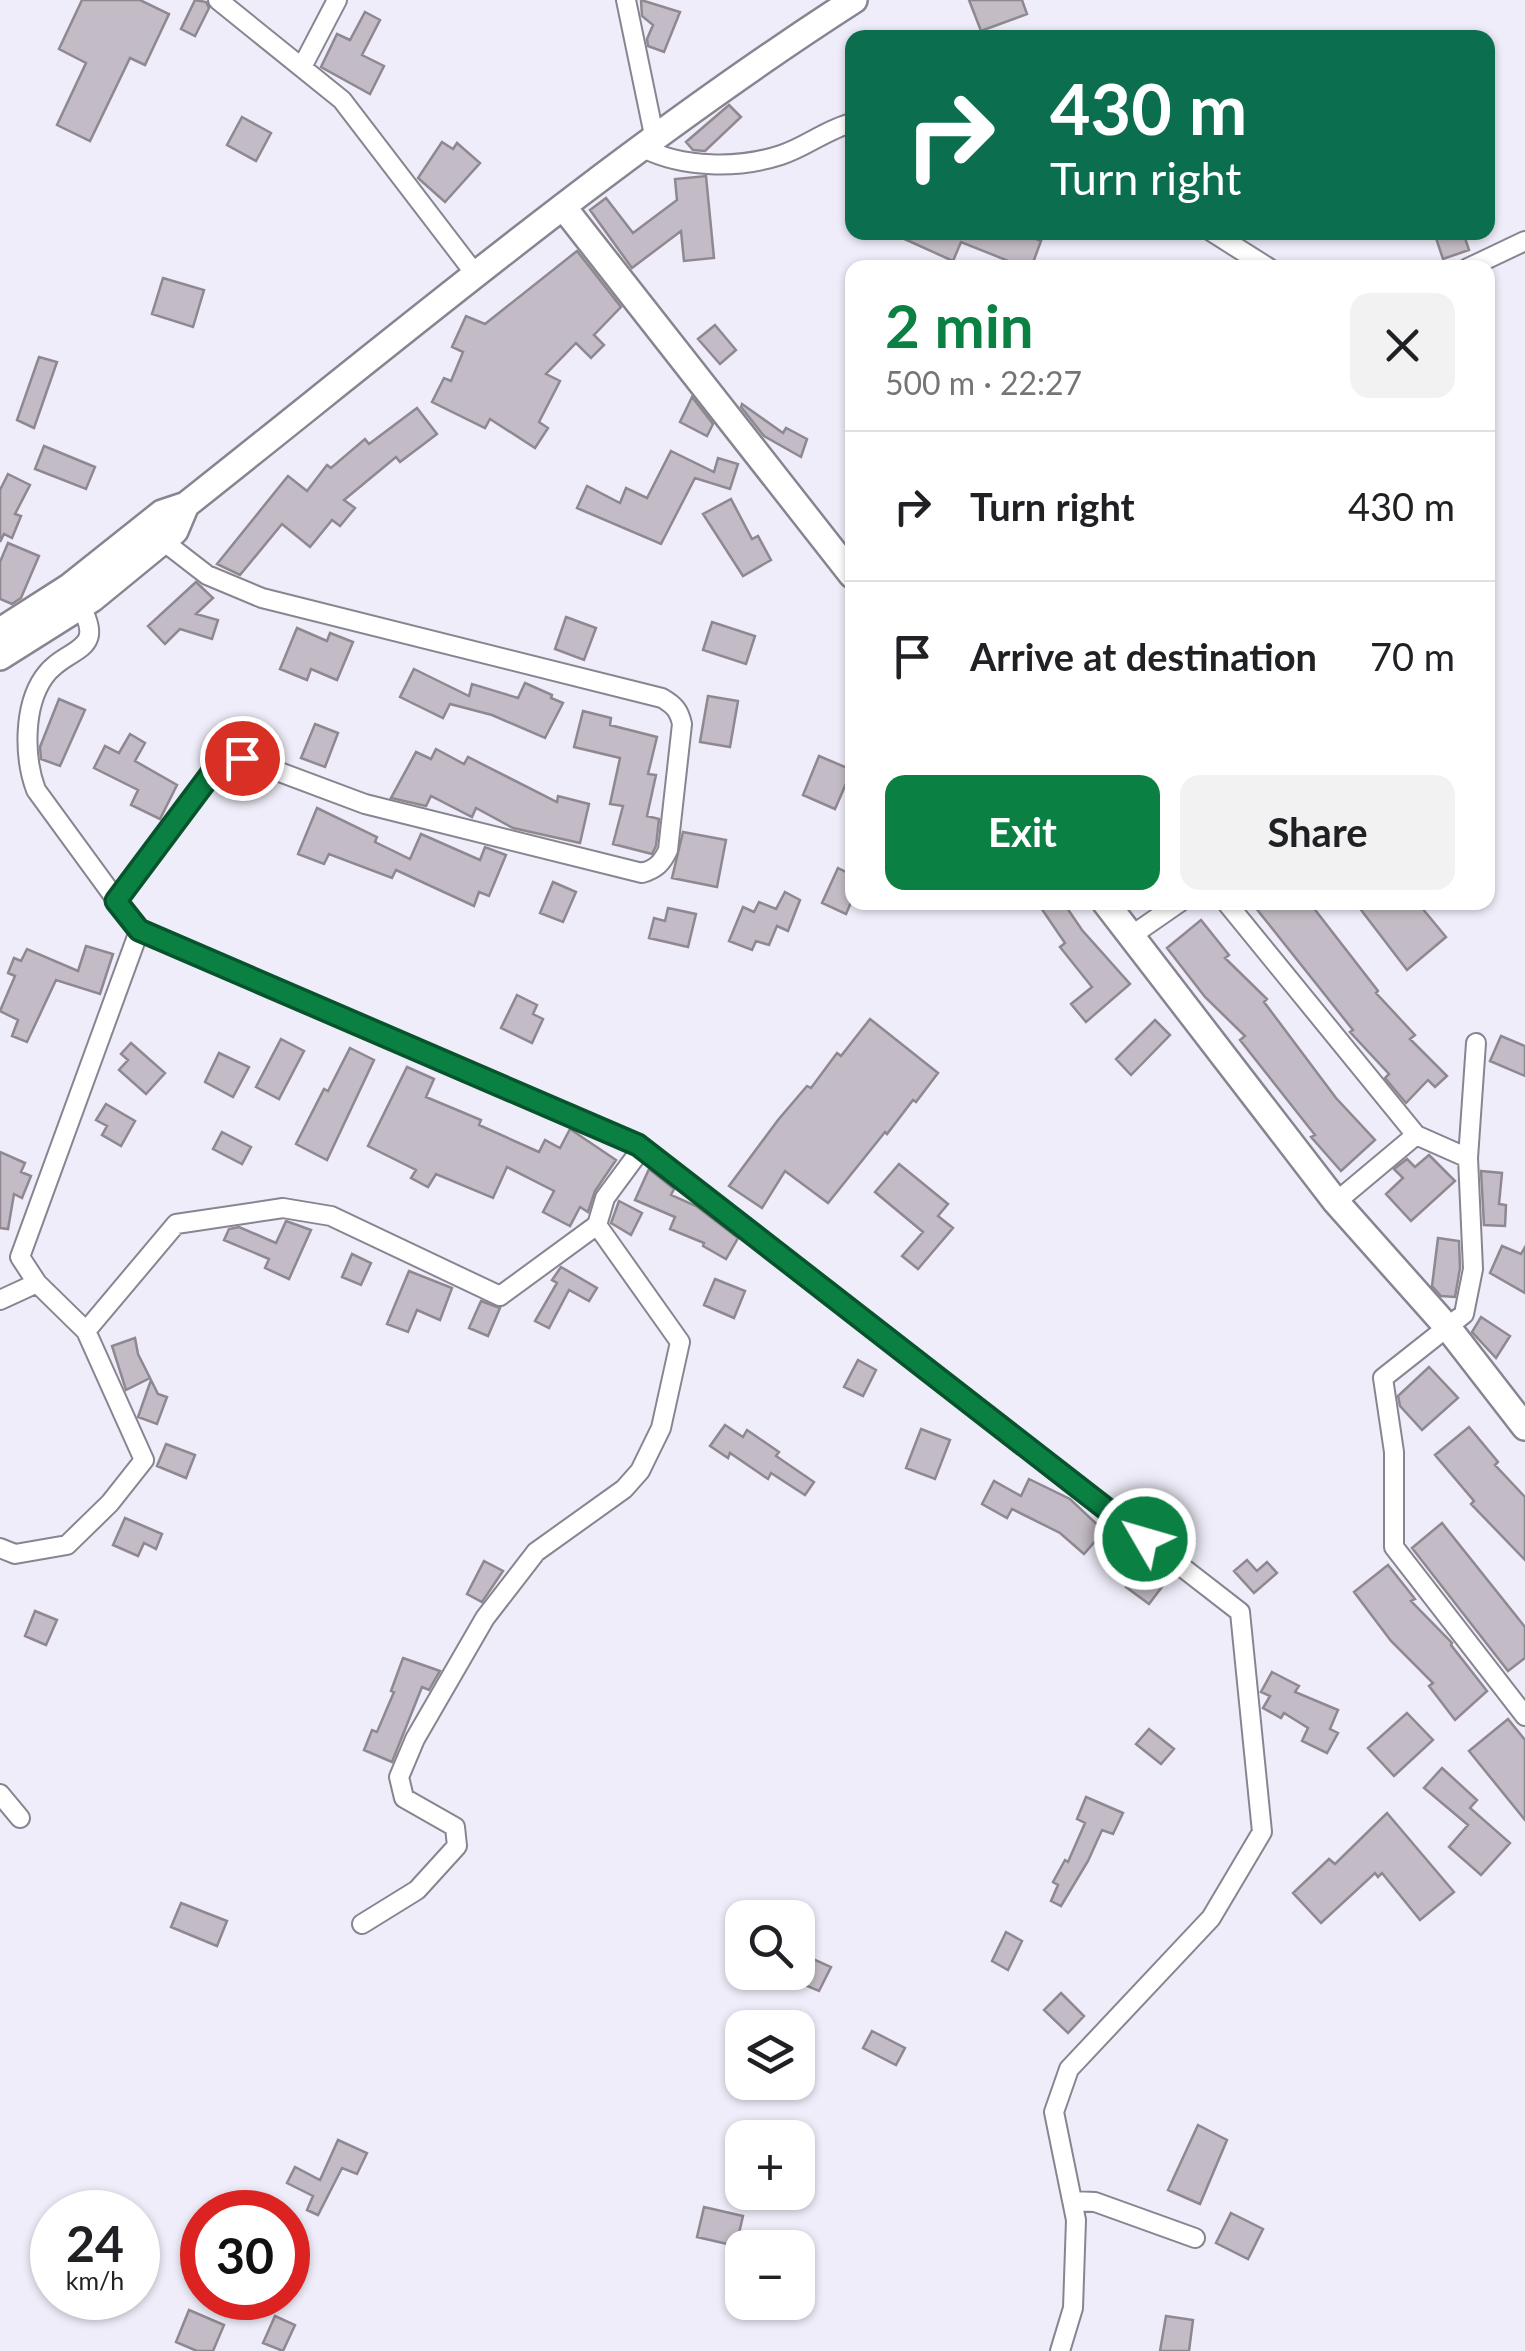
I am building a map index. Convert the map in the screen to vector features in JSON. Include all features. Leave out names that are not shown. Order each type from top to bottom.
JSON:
[{"type":"main road","points":[[0,657],[75,597],[162,513],[186,505],[564,208],[854,0]]},
{"type":"main road","points":[[564,208],[845,566]]},
{"type":"main road","points":[[0,631],[75,597],[162,541],[175,531],[186,505]]},
{"type":"main road","points":[[1111,910],[1336,1202],[1450,1328],[1525,1427]]},
{"type":"street","points":[[218,0],[342,100],[476,275]]},
{"type":"street","points":[[302,67],[337,0]]},
{"type":"street","points":[[626,0],[649,144],[666,160],[736,163],[781,155],[845,124]]},
{"type":"street","points":[[1225,240],[1256,260]]},
{"type":"street","points":[[1485,260],[1525,241]]},
{"type":"street","points":[[116,901],[214,770],[231,757],[364,804],[642,873],[654,870],[664,861],[668,850],[682,724],[671,703],[262,598],[206,575],[162,541]]},
{"type":"street","points":[[75,597],[90,628],[88,640],[44,676],[31,710],[27,766],[36,790],[139,930],[642,1148],[1240,1612],[1262,1832],[1211,1918],[1068,2069],[1054,2112],[1076,2220],[1073,2308],[1060,2351]]},
{"type":"street","points":[[1131,936],[1168,910]]},
{"type":"street","points":[[1233,910],[1416,1135],[1468,1158]]},
{"type":"street","points":[[0,1548],[15,1554],[67,1545],[110,1504],[144,1460],[86,1331],[37,1283],[20,1256],[139,930]]},
{"type":"street","points":[[1476,1044],[1468,1158],[1474,1269],[1464,1314],[1383,1378],[1394,1452],[1394,1547],[1525,1716]]},
{"type":"street","points":[[1336,1202],[1416,1135]]},
{"type":"street","points":[[86,1331],[176,1224],[283,1208],[330,1216],[500,1296],[596,1225],[605,1198],[642,1148]]},
{"type":"street","points":[[362,1924],[417,1890],[457,1846],[455,1827],[404,1798],[399,1777],[416,1739],[485,1618],[536,1552],[624,1489],[640,1471],[661,1428],[680,1342],[596,1225]]},
{"type":"street","points":[[0,1300],[37,1283]]},
{"type":"street","points":[[0,1794],[20,1818]]},
{"type":"street","points":[[1072,2200],[1094,2202],[1195,2238]]},
{"type":"building","points":[[82,0],[140,0],[169,14],[145,65],[130,58],[90,141],[57,125],[86,63],[59,49]]},
{"type":"building","points":[[195,0],[206,2],[209,8],[195,36],[181,29]]},
{"type":"building","points":[[641,0],[680,12],[664,52],[648,46],[653,25],[642,16]]},
{"type":"building","points":[[969,0],[1022,0],[1027,14],[981,30]]},
{"type":"building","points":[[365,12],[380,20],[362,55],[384,66],[370,94],[321,67],[337,34],[350,40]]},
{"type":"building","points":[[729,105],[741,117],[705,151],[693,150],[686,142]]},
{"type":"building","points":[[242,117],[271,133],[256,161],[227,145]]},
{"type":"building","points":[[442,142],[453,149],[457,143],[480,163],[445,202],[418,178]]},
{"type":"building","points":[[706,176],[714,258],[684,261],[681,231],[632,268],[590,210],[606,198],[633,233],[677,200],[675,179]]},
{"type":"building","points":[[907,240],[1041,241],[1034,260],[1006,260],[961,242],[951,260]]},
{"type":"building","points":[[1437,240],[1466,240],[1469,250],[1443,259]]},
{"type":"building","points":[[577,251],[621,307],[594,335],[604,345],[591,358],[576,343],[546,374],[560,381],[539,422],[548,428],[535,448],[490,419],[485,428],[432,402],[444,378],[451,381],[463,352],[452,347],[466,316],[485,324]]},
{"type":"building","points":[[163,278],[204,290],[193,327],[152,314]]},
{"type":"building","points":[[715,325],[736,350],[720,364],[698,339]]},
{"type":"building","points":[[39,357],[57,362],[34,428],[17,420]]},
{"type":"building","points":[[692,397],[713,424],[707,436],[680,422]]},
{"type":"building","points":[[742,404],[783,433],[786,428],[807,439],[801,457],[764,436]]},
{"type":"building","points":[[417,408],[437,434],[400,462],[396,457],[344,500],[355,508],[340,526],[332,520],[310,547],[282,524],[240,575],[217,564],[288,476],[307,491],[327,465],[331,468],[365,439],[369,444]]},
{"type":"building","points":[[44,446],[95,467],[86,489],[35,469]]},
{"type":"building","points":[[671,451],[714,472],[718,458],[738,464],[730,489],[695,478],[661,544],[577,508],[587,486],[620,503],[626,488],[647,498]]},
{"type":"building","points":[[8,474],[30,485],[15,514],[21,516],[12,538],[4,534],[0,542],[0,490]]},
{"type":"building","points":[[731,499],[752,539],[758,536],[771,560],[743,576],[703,514]]},
{"type":"building","points":[[8,543],[39,556],[21,598],[12,604],[0,599],[0,562]]},
{"type":"building","points":[[196,582],[213,598],[196,614],[218,620],[212,639],[180,629],[165,644],[148,626]]},
{"type":"building","points":[[566,617],[596,628],[584,660],[555,649]]},
{"type":"building","points":[[712,622],[755,636],[746,664],[703,650]]},
{"type":"building","points":[[297,628],[327,641],[330,633],[353,642],[337,680],[311,669],[307,680],[280,669]]},
{"type":"building","points":[[414,669],[469,696],[472,684],[518,698],[525,683],[563,703],[545,738],[492,715],[450,704],[443,718],[400,697]]},
{"type":"building","points":[[708,696],[738,701],[730,747],[700,742]]},
{"type":"building","points":[[59,699],[85,710],[60,766],[41,759],[40,747]]},
{"type":"building","points":[[583,711],[611,718],[610,725],[657,737],[648,774],[656,775],[647,816],[659,819],[652,854],[613,844],[623,806],[610,804],[620,758],[574,747]]},
{"type":"building","points":[[315,724],[338,733],[325,767],[301,758]]},
{"type":"building","points":[[130,734],[145,743],[135,761],[177,785],[160,819],[131,805],[138,790],[94,768],[105,746],[119,753]]},
{"type":"building","points":[[436,749],[464,764],[468,757],[557,802],[558,796],[589,804],[580,843],[513,828],[476,808],[472,817],[431,796],[426,806],[391,798],[416,752],[431,759]]},
{"type":"building","points":[[819,756],[845,767],[845,786],[835,809],[803,795]]},
{"type":"building","points":[[317,808],[377,837],[375,842],[410,859],[421,834],[480,860],[485,847],[506,855],[489,896],[479,892],[474,906],[396,870],[392,878],[329,854],[324,864],[298,854]]},
{"type":"building","points":[[683,832],[726,840],[717,887],[672,878]]},
{"type":"building","points":[[838,868],[845,872],[846,914],[822,903]]},
{"type":"building","points":[[553,882],[576,892],[563,922],[540,913]]},
{"type":"building","points":[[785,892],[800,900],[788,931],[777,926],[769,945],[756,941],[752,950],[729,941],[743,907],[754,912],[759,902],[776,909]]},
{"type":"building","points":[[668,908],[696,914],[688,947],[649,938],[654,918],[665,921]]},
{"type":"building","points":[[1042,910],[1068,910],[1130,984],[1086,1022],[1071,1004],[1092,987],[1060,947],[1065,943]]},
{"type":"building","points":[[1257,910],[1315,910],[1376,993],[1415,1035],[1410,1039],[1447,1076],[1435,1087],[1428,1080],[1406,1103],[1385,1078],[1389,1074],[1350,1032],[1353,1030]]},
{"type":"building","points":[[1361,910],[1424,910],[1446,937],[1407,970]]},
{"type":"building","points":[[1201,920],[1229,955],[1225,958],[1267,999],[1264,1002],[1336,1098],[1375,1140],[1341,1171],[1240,1040],[1245,1036],[1205,997],[1167,948]]},
{"type":"building","points":[[86,946],[113,954],[100,994],[56,980],[27,1042],[12,1036],[18,1020],[0,1011],[15,976],[8,973],[14,958],[21,961],[27,949],[78,971]]},
{"type":"building","points":[[517,995],[537,1005],[533,1014],[543,1019],[532,1043],[501,1028]]},
{"type":"building","points":[[870,1019],[938,1073],[916,1102],[913,1100],[885,1132],[828,1203],[785,1171],[762,1208],[729,1186],[778,1120],[807,1086],[811,1088],[837,1053],[841,1056]]},
{"type":"building","points":[[1155,1020],[1170,1035],[1131,1075],[1116,1059]]},
{"type":"building","points":[[1501,1036],[1525,1046],[1525,1076],[1490,1061]]},
{"type":"building","points":[[281,1039],[304,1051],[279,1099],[256,1087]]},
{"type":"building","points":[[131,1043],[165,1073],[146,1094],[119,1070],[128,1060],[121,1054]]},
{"type":"building","points":[[350,1048],[374,1060],[327,1160],[296,1144]]},
{"type":"building","points":[[219,1053],[249,1067],[233,1097],[205,1082]]},
{"type":"building","points":[[407,1067],[434,1079],[426,1097],[481,1120],[479,1125],[539,1152],[545,1140],[560,1148],[570,1129],[616,1160],[595,1191],[588,1212],[580,1207],[570,1226],[543,1212],[554,1191],[507,1167],[493,1198],[436,1174],[428,1187],[411,1178],[416,1170],[368,1146]]},
{"type":"building","points":[[106,1104],[135,1121],[121,1146],[102,1135],[107,1126],[96,1120]]},
{"type":"building","points":[[222,1132],[251,1147],[242,1164],[213,1149]]},
{"type":"building","points":[[0,1152],[25,1163],[21,1172],[31,1176],[22,1198],[14,1194],[8,1229],[0,1228]]},
{"type":"building","points":[[1429,1155],[1455,1181],[1411,1221],[1386,1194],[1403,1178],[1394,1169],[1407,1159],[1415,1167]]},
{"type":"building","points":[[899,1164],[948,1204],[938,1216],[953,1228],[918,1269],[902,1256],[923,1232],[875,1192]]},
{"type":"building","points":[[649,1169],[674,1189],[671,1195],[696,1206],[738,1238],[726,1259],[703,1246],[704,1243],[670,1229],[675,1217],[635,1200]]},
{"type":"building","points":[[1481,1171],[1502,1173],[1499,1204],[1506,1205],[1505,1226],[1484,1225]]},
{"type":"building","points":[[619,1201],[642,1213],[631,1235],[611,1223]]},
{"type":"building","points":[[286,1221],[311,1230],[289,1279],[265,1268],[269,1259],[224,1240],[229,1229],[239,1227],[276,1243]]},
{"type":"building","points":[[1438,1238],[1459,1241],[1455,1297],[1441,1296],[1432,1286]]},
{"type":"building","points":[[1502,1246],[1521,1254],[1525,1247],[1525,1293],[1490,1273]]},
{"type":"building","points":[[352,1254],[371,1263],[361,1285],[342,1277]]},
{"type":"building","points":[[561,1267],[597,1288],[589,1301],[569,1290],[549,1328],[535,1321],[557,1283],[552,1280]]},
{"type":"building","points":[[409,1271],[452,1288],[440,1320],[417,1310],[408,1332],[387,1324]]},
{"type":"building","points":[[715,1279],[745,1291],[734,1318],[704,1305]]},
{"type":"building","points":[[481,1301],[500,1308],[488,1336],[469,1328]]},
{"type":"building","points":[[1481,1317],[1510,1336],[1496,1358],[1472,1332]]},
{"type":"building","points":[[135,1338],[150,1378],[126,1390],[112,1346]]},
{"type":"building","points":[[858,1360],[876,1370],[863,1396],[844,1387]]},
{"type":"building","points":[[1429,1367],[1458,1398],[1422,1430],[1400,1406],[1398,1396]]},
{"type":"building","points":[[151,1380],[158,1394],[167,1397],[157,1424],[138,1417]]},
{"type":"building","points":[[725,1425],[743,1437],[747,1430],[814,1482],[805,1495],[771,1473],[768,1479],[730,1453],[728,1458],[710,1446]]},
{"type":"building","points":[[1469,1427],[1498,1462],[1495,1465],[1525,1497],[1525,1560],[1471,1504],[1474,1501],[1435,1455]]},
{"type":"building","points":[[921,1429],[950,1440],[935,1479],[906,1468]]},
{"type":"building","points":[[166,1444],[195,1455],[186,1478],[157,1466]]},
{"type":"building","points":[[1029,1479],[1070,1499],[1104,1531],[1084,1554],[1060,1533],[1012,1509],[1007,1518],[982,1504],[994,1481],[1021,1496]]},
{"type":"building","points":[[125,1518],[162,1534],[156,1549],[144,1543],[138,1556],[113,1545]]},
{"type":"building","points":[[1442,1523],[1525,1627],[1525,1658],[1508,1671],[1412,1548]]},
{"type":"building","points":[[1131,1546],[1171,1575],[1149,1604],[1126,1587],[1130,1583],[1113,1570]]},
{"type":"building","points":[[1247,1560],[1257,1571],[1267,1562],[1277,1573],[1254,1593],[1234,1571]]},
{"type":"building","points":[[484,1561],[503,1571],[482,1602],[467,1594]]},
{"type":"building","points":[[1388,1565],[1415,1599],[1411,1601],[1452,1643],[1487,1691],[1455,1720],[1429,1686],[1433,1683],[1391,1641],[1354,1592]]},
{"type":"building","points":[[35,1611],[57,1620],[46,1645],[25,1636]]},
{"type":"building","points":[[403,1658],[440,1671],[429,1690],[422,1687],[392,1762],[364,1750],[372,1730],[377,1732],[394,1692],[391,1691]]},
{"type":"building","points":[[1272,1672],[1299,1686],[1295,1692],[1338,1710],[1330,1729],[1338,1733],[1327,1753],[1302,1741],[1308,1728],[1284,1713],[1281,1718],[1263,1708],[1270,1696],[1261,1692]]},
{"type":"building","points":[[1407,1713],[1433,1740],[1394,1776],[1368,1748]]},
{"type":"building","points":[[1508,1719],[1525,1740],[1525,1820],[1469,1751]]},
{"type":"building","points":[[1149,1729],[1174,1749],[1161,1764],[1136,1744]]},
{"type":"building","points":[[1442,1768],[1477,1800],[1470,1808],[1510,1843],[1481,1875],[1449,1847],[1468,1825],[1424,1788]]},
{"type":"building","points":[[1086,1797],[1123,1813],[1113,1834],[1102,1830],[1061,1906],[1051,1901],[1058,1885],[1053,1882],[1065,1860],[1068,1862],[1085,1823],[1077,1819]]},
{"type":"building","points":[[1387,1813],[1454,1892],[1420,1920],[1382,1873],[1378,1877],[1375,1873],[1321,1923],[1293,1893],[1329,1859],[1335,1864]]},
{"type":"building","points":[[181,1903],[227,1921],[217,1946],[171,1927]]},
{"type":"building","points":[[1006,1932],[1022,1941],[1008,1970],[992,1961]]},
{"type":"building","points":[[815,1960],[831,1967],[819,1991],[815,1989]]},
{"type":"building","points":[[1061,1993],[1084,2016],[1068,2033],[1044,2010]]},
{"type":"building","points":[[872,2031],[905,2048],[896,2065],[863,2048]]},
{"type":"building","points":[[1198,2125],[1227,2140],[1200,2204],[1168,2190]]},
{"type":"building","points":[[338,2140],[367,2153],[357,2174],[342,2168],[318,2215],[310,2211],[310,2190],[287,2183],[295,2167],[320,2180]]},
{"type":"building","points":[[704,2207],[743,2216],[740,2230],[725,2230],[725,2243],[697,2237]]},
{"type":"building","points":[[1231,2213],[1263,2229],[1248,2259],[1216,2243]]},
{"type":"building","points":[[1166,2316],[1193,2320],[1189,2351],[1160,2351]]},
{"type":"building","points":[[185,2320],[212,2320],[224,2325],[213,2351],[197,2351],[176,2342]]},
{"type":"building","points":[[273,2320],[295,2325],[283,2351],[263,2343]]},
{"type":"route","points":[[242,758],[231,757],[214,770],[116,901],[139,930],[638,1145],[1145,1539]]}]
